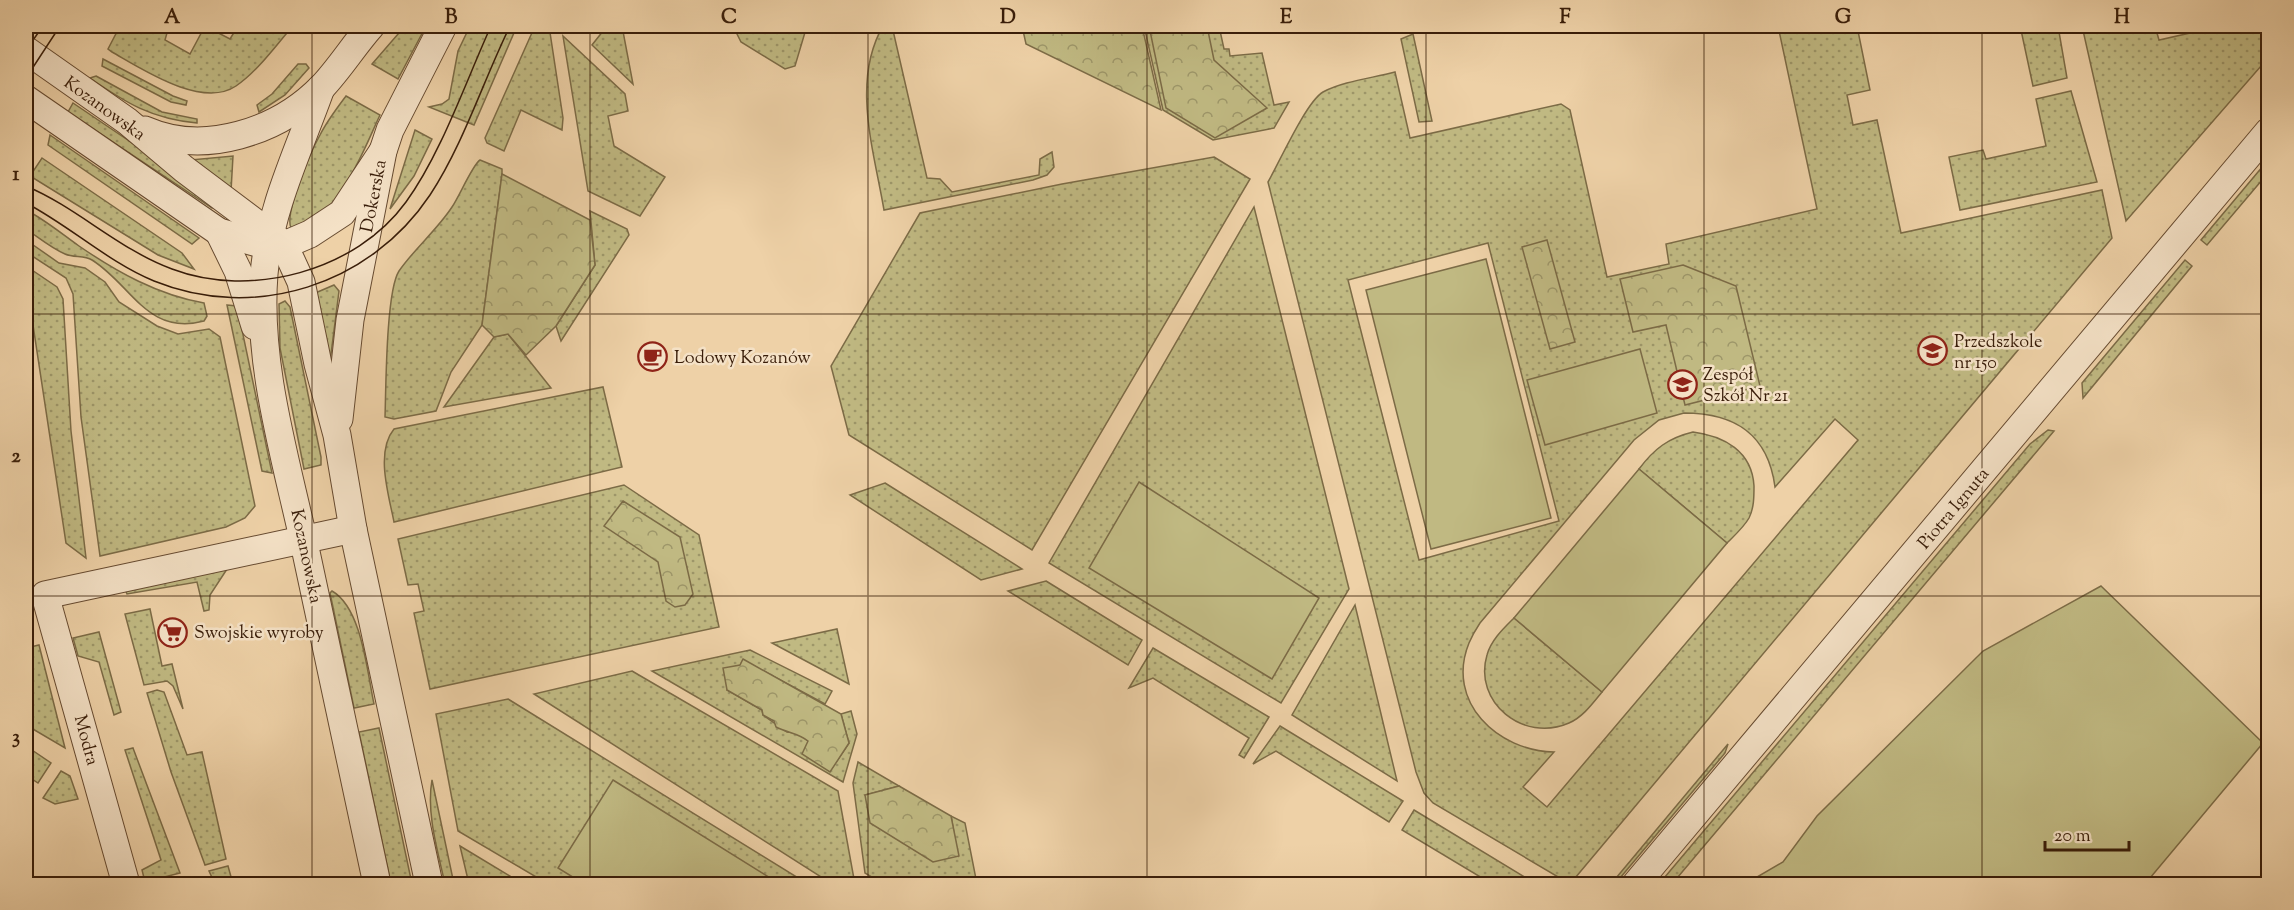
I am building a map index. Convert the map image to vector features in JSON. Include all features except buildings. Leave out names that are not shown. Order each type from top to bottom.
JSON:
[{"type":"street","points":[[128,122],[173,140],[207,142],[262,128],[321,88],[371,26]]},
{"type":"street","points":[[383,151],[410,90],[443,26]]},
{"type":"street","name":"Kozanowska","points":[[26,50],[128,122],[184,169],[273,234],[301,282],[318,364],[337,435],[353,529],[429,885]]},
{"type":"street","points":[[273,234],[321,88]]},
{"type":"street","name":"Kozanowska","points":[[26,99],[219,232],[241,280],[268,368],[377,885]]},
{"type":"street","name":"Piotra Ignuta","points":[[1636,885],[2268,132]]},
{"type":"street","name":"Dokerska","points":[[273,234],[310,234],[342,213],[383,151]]},
{"type":"street","name":"Dokerska","points":[[359,271],[383,151]]},
{"type":"street","name":"Kozanowska","points":[[219,232],[273,234]]},
{"type":"street","name":"Kozanowska","points":[[268,368],[263,304],[273,234]]},
{"type":"street","name":"Kozanowska","points":[[337,435],[350,320],[359,271]]},
{"type":"street","points":[[303,539],[353,529]]},
{"type":"street","name":"Modra","points":[[126,885],[45,595],[303,539]]},
{"type":"green space","points":[[120,26],[152,26],[167,33],[165,40],[190,54],[205,26],[230,39],[238,26],[262,26],[270,29],[272,26],[293,26],[244,80],[222,92],[206,93],[172,84],[108,49]]},
{"type":"green space","points":[[405,26],[426,26],[398,79],[372,64]]},
{"type":"green space","points":[[470,26],[517,26],[474,125],[429,107],[442,104],[449,99],[458,51]]},
{"type":"green space","points":[[535,26],[549,26],[563,118],[562,130],[521,110],[504,151],[487,143],[485,138]]},
{"type":"green space","points":[[607,26],[622,26],[633,84],[592,45]]},
{"type":"green space","points":[[733,26],[797,26],[806,29],[795,66],[785,69],[741,42]]},
{"type":"green space","points":[[883,26],[892,26],[927,178],[940,179],[952,192],[1039,175],[1040,159],[1052,152],[1054,167],[1047,175],[1033,180],[884,210],[871,140],[867,93],[868,70],[873,47]]},
{"type":"green space","points":[[1022,26],[1142,26],[1161,110],[1026,44]]},
{"type":"green space","points":[[1144,26],[1219,26],[1224,49],[1229,49],[1230,56],[1262,53],[1274,105],[1289,102],[1274,128],[1213,140],[1163,110]]},
{"type":"green space","points":[[1149,26],[1207,26],[1214,60],[1267,108],[1215,138],[1166,108]]},
{"type":"green space","points":[[1778,26],[1857,26],[1870,90],[1847,95],[1853,125],[1877,120],[1901,233],[2102,190],[2112,238],[1570,884],[1433,803],[1424,793],[1416,772],[1268,182],[1301,120],[1316,98],[1331,88],[1349,82],[1395,72],[1410,138],[1561,104],[1570,110],[1607,277],[1669,264],[1666,244],[1817,209]],"holes":[[[1488,243],[1559,521],[1419,560],[1348,280]],[[1684,413],[1719,417],[1746,430],[1757,440],[1765,453],[1775,487],[1835,419],[1858,440],[1547,807],[1523,787],[1554,752],[1514,743],[1496,733],[1482,719],[1471,703],[1464,685],[1463,665],[1469,643],[1480,623],[1634,440],[1659,420]]]},
{"type":"green space","points":[[2040,26],[2058,26],[2067,78],[2033,86],[2021,30]]},
{"type":"green space","points":[[2082,26],[2155,26],[2159,40],[2221,26],[2268,26],[2268,58],[2126,221]]},
{"type":"green space","points":[[1413,34],[1432,121],[1419,122],[1401,39]]},
{"type":"green space","points":[[563,36],[625,94],[628,111],[608,116],[614,146],[665,177],[640,216],[588,191]]},
{"type":"green space","points":[[103,59],[187,101],[186,105],[171,102],[102,66]]},
{"type":"green space","points":[[298,64],[306,64],[309,68],[285,95],[259,112],[257,105],[272,94]]},
{"type":"green space","points":[[96,76],[162,112],[197,119],[197,123],[166,118],[140,108],[90,78]]},
{"type":"green space","points":[[2071,91],[2097,182],[1960,210],[1949,157],[1983,150],[1986,159],[2046,146],[2036,99]]},
{"type":"green space","points":[[346,96],[380,115],[356,166],[335,200],[308,223],[291,228],[291,209],[305,168],[323,130]]},
{"type":"green space","points":[[73,103],[215,199],[218,207],[212,208],[68,112]]},
{"type":"green space","points":[[415,130],[432,139],[414,176],[390,209]]},
{"type":"green space","points":[[50,135],[199,238],[192,244],[48,145]]},
{"type":"green space","points":[[233,156],[231,191],[190,160]]},
{"type":"green space","points":[[1214,157],[1250,179],[1032,550],[849,435],[831,366],[920,213],[1062,184]]},
{"type":"green space","points":[[42,158],[182,253],[194,269],[158,255],[30,176]]},
{"type":"green space","points":[[480,160],[502,169],[482,325],[451,372],[436,411],[394,419],[385,417],[391,298],[399,271],[452,207]]},
{"type":"green space","points":[[2268,160],[2268,173],[2207,245],[2201,240]]},
{"type":"green space","points":[[502,174],[590,220],[595,265],[556,326],[526,355],[508,334],[494,337],[482,325]]},
{"type":"green space","points":[[1254,207],[1349,589],[1281,703],[1049,563]]},
{"type":"green space","points":[[26,210],[93,256],[138,281],[170,294],[204,303],[207,316],[204,321],[184,324],[154,315],[106,270],[92,260],[65,254],[26,229]]},
{"type":"green space","points":[[590,211],[627,229],[629,235],[561,341],[556,326],[595,265]]},
{"type":"green space","points":[[26,240],[59,263],[85,268],[105,282],[119,302],[157,326],[178,334],[209,329],[220,337],[255,506],[245,518],[226,527],[100,556],[81,417],[73,294],[66,278],[26,252]]},
{"type":"green space","points":[[1547,240],[1575,342],[1550,349],[1522,247]]},
{"type":"green space","points":[[1486,259],[1551,518],[1431,549],[1366,290]]},
{"type":"green space","points":[[2185,260],[2192,266],[2083,398],[2082,383]]},
{"type":"green space","points":[[1683,265],[1736,286],[1760,386],[1685,405],[1666,325],[1633,332],[1620,279]]},
{"type":"green space","points":[[26,266],[57,287],[63,299],[71,431],[86,558],[66,543],[31,312],[26,308]]},
{"type":"green space","points":[[334,285],[339,291],[330,362],[313,294]]},
{"type":"green space","points":[[285,301],[290,307],[321,457],[321,465],[304,469],[280,348],[279,304]]},
{"type":"green space","points":[[227,305],[237,306],[272,473],[262,471]]},
{"type":"green space","points":[[508,334],[551,388],[444,407],[494,337]]},
{"type":"green space","points":[[1640,349],[1657,413],[1545,445],[1527,380]]},
{"type":"green space","points":[[603,387],[622,467],[394,522],[384,462],[388,439],[394,429]]},
{"type":"green space","points":[[2048,430],[2054,431],[1672,884],[1659,884],[2030,444]]},
{"type":"green space","points":[[1693,432],[1715,437],[1734,447],[1748,463],[1752,474],[1754,494],[1751,514],[1727,543],[1639,469],[1662,445],[1676,437]]},
{"type":"green space","points":[[1639,469],[1727,543],[1602,692],[1514,618]]},
{"type":"green space","points":[[1139,482],[1319,598],[1272,679],[1089,568]]},
{"type":"green space","points":[[885,483],[1022,569],[981,580],[850,495]]},
{"type":"green space","points":[[624,485],[699,535],[719,627],[430,689],[414,613],[424,611],[418,584],[408,585],[398,539]]},
{"type":"green space","points":[[623,501],[680,537],[693,594],[685,605],[675,607],[666,601],[658,562],[604,526]]},
{"type":"green space","points":[[229,566],[210,595],[209,610],[204,611],[197,582],[127,594],[124,587]]},
{"type":"green space","points":[[1046,581],[1142,640],[1128,665],[1008,591]]},
{"type":"green space","points":[[2101,586],[2263,743],[2145,884],[1745,884],[1783,862],[1817,816],[1983,651]]},
{"type":"green space","points":[[332,591],[342,599],[357,626],[374,704],[354,708],[330,593]]},
{"type":"green space","points":[[1355,605],[1397,781],[1292,715]]},
{"type":"green space","points":[[150,609],[162,666],[172,664],[183,709],[173,686],[167,681],[144,685],[125,614]]},
{"type":"green space","points":[[1514,618],[1602,692],[1579,717],[1569,723],[1552,728],[1519,723],[1495,702],[1487,688],[1485,672],[1487,655],[1495,639]]},
{"type":"green space","points":[[837,629],[849,684],[772,643]]},
{"type":"green space","points":[[99,632],[121,712],[114,715],[99,662],[78,656],[73,638]]},
{"type":"green space","points":[[39,645],[65,748],[26,725],[26,648]]},
{"type":"green space","points":[[1153,648],[1269,717],[1244,758],[1239,755],[1249,738],[1153,678],[1129,688]]},
{"type":"green space","points":[[750,650],[832,691],[825,704],[743,660],[727,690],[762,710],[763,715],[787,732],[798,733],[808,741],[830,771],[849,743],[841,714],[851,711],[857,734],[843,782],[652,671]]},
{"type":"green space","points":[[743,659],[841,714],[849,743],[830,772],[802,754],[808,741],[776,727],[774,721],[763,715],[762,710],[727,690],[723,668],[740,665]]},
{"type":"green space","points":[[632,671],[838,791],[854,879],[832,884],[534,694]]},
{"type":"green space","points":[[157,690],[164,692],[187,755],[202,752],[226,859],[205,865],[171,772],[147,693]]},
{"type":"green space","points":[[508,699],[808,884],[548,884],[458,831],[436,714]]},
{"type":"green space","points":[[1280,726],[1403,801],[1389,822],[1276,751],[1253,764]]},
{"type":"green space","points":[[379,728],[412,884],[391,884],[359,732]]},
{"type":"green space","points":[[1728,744],[1725,753],[1615,884],[1611,884]]},
{"type":"green space","points":[[26,746],[51,763],[38,783],[26,775]]},
{"type":"green space","points":[[133,748],[180,873],[145,882],[142,870],[161,860],[125,750]]},
{"type":"green space","points":[[858,762],[899,786],[865,795],[958,856],[951,816],[965,823],[977,884],[883,884],[865,873],[853,783]]},
{"type":"green space","points":[[61,771],[70,776],[78,799],[55,804],[43,798]]},
{"type":"green space","points":[[432,780],[454,884],[445,884],[436,846],[431,806]]},
{"type":"green space","points":[[613,780],[780,884],[584,884],[558,868]]},
{"type":"green space","points":[[899,786],[951,816],[959,856],[933,862],[870,823],[865,795]]},
{"type":"green space","points":[[1414,810],[1536,884],[1492,884],[1402,830]]},
{"type":"green space","points":[[460,846],[523,884],[469,884]]},
{"type":"green space","points":[[228,866],[233,884],[215,884],[209,871]]},
{"type":"tram line","points":[[26,50],[43,26]]},
{"type":"tram line","points":[[26,78],[60,26]]},
{"type":"tram line","points":[[26,186],[63,205],[134,251],[172,269],[203,278],[235,281],[268,279],[300,273],[331,261],[359,246],[385,226],[406,202],[442,140],[491,26]]},
{"type":"tram line","points":[[26,203],[137,273],[192,293],[231,298],[270,296],[307,287],[343,273],[376,252],[405,226],[430,195],[463,133],[510,26]]},
{"type":"place","name":"Przedszkole nr 150","points":[[1933,351]]},
{"type":"place","name":"Lodowy Kozanów","points":[[653,357]]},
{"type":"place","name":"Zespół Szkół Nr 21","points":[[1682,384]]},
{"type":"place","name":"Swojskie wyroby","points":[[173,632]]}]
